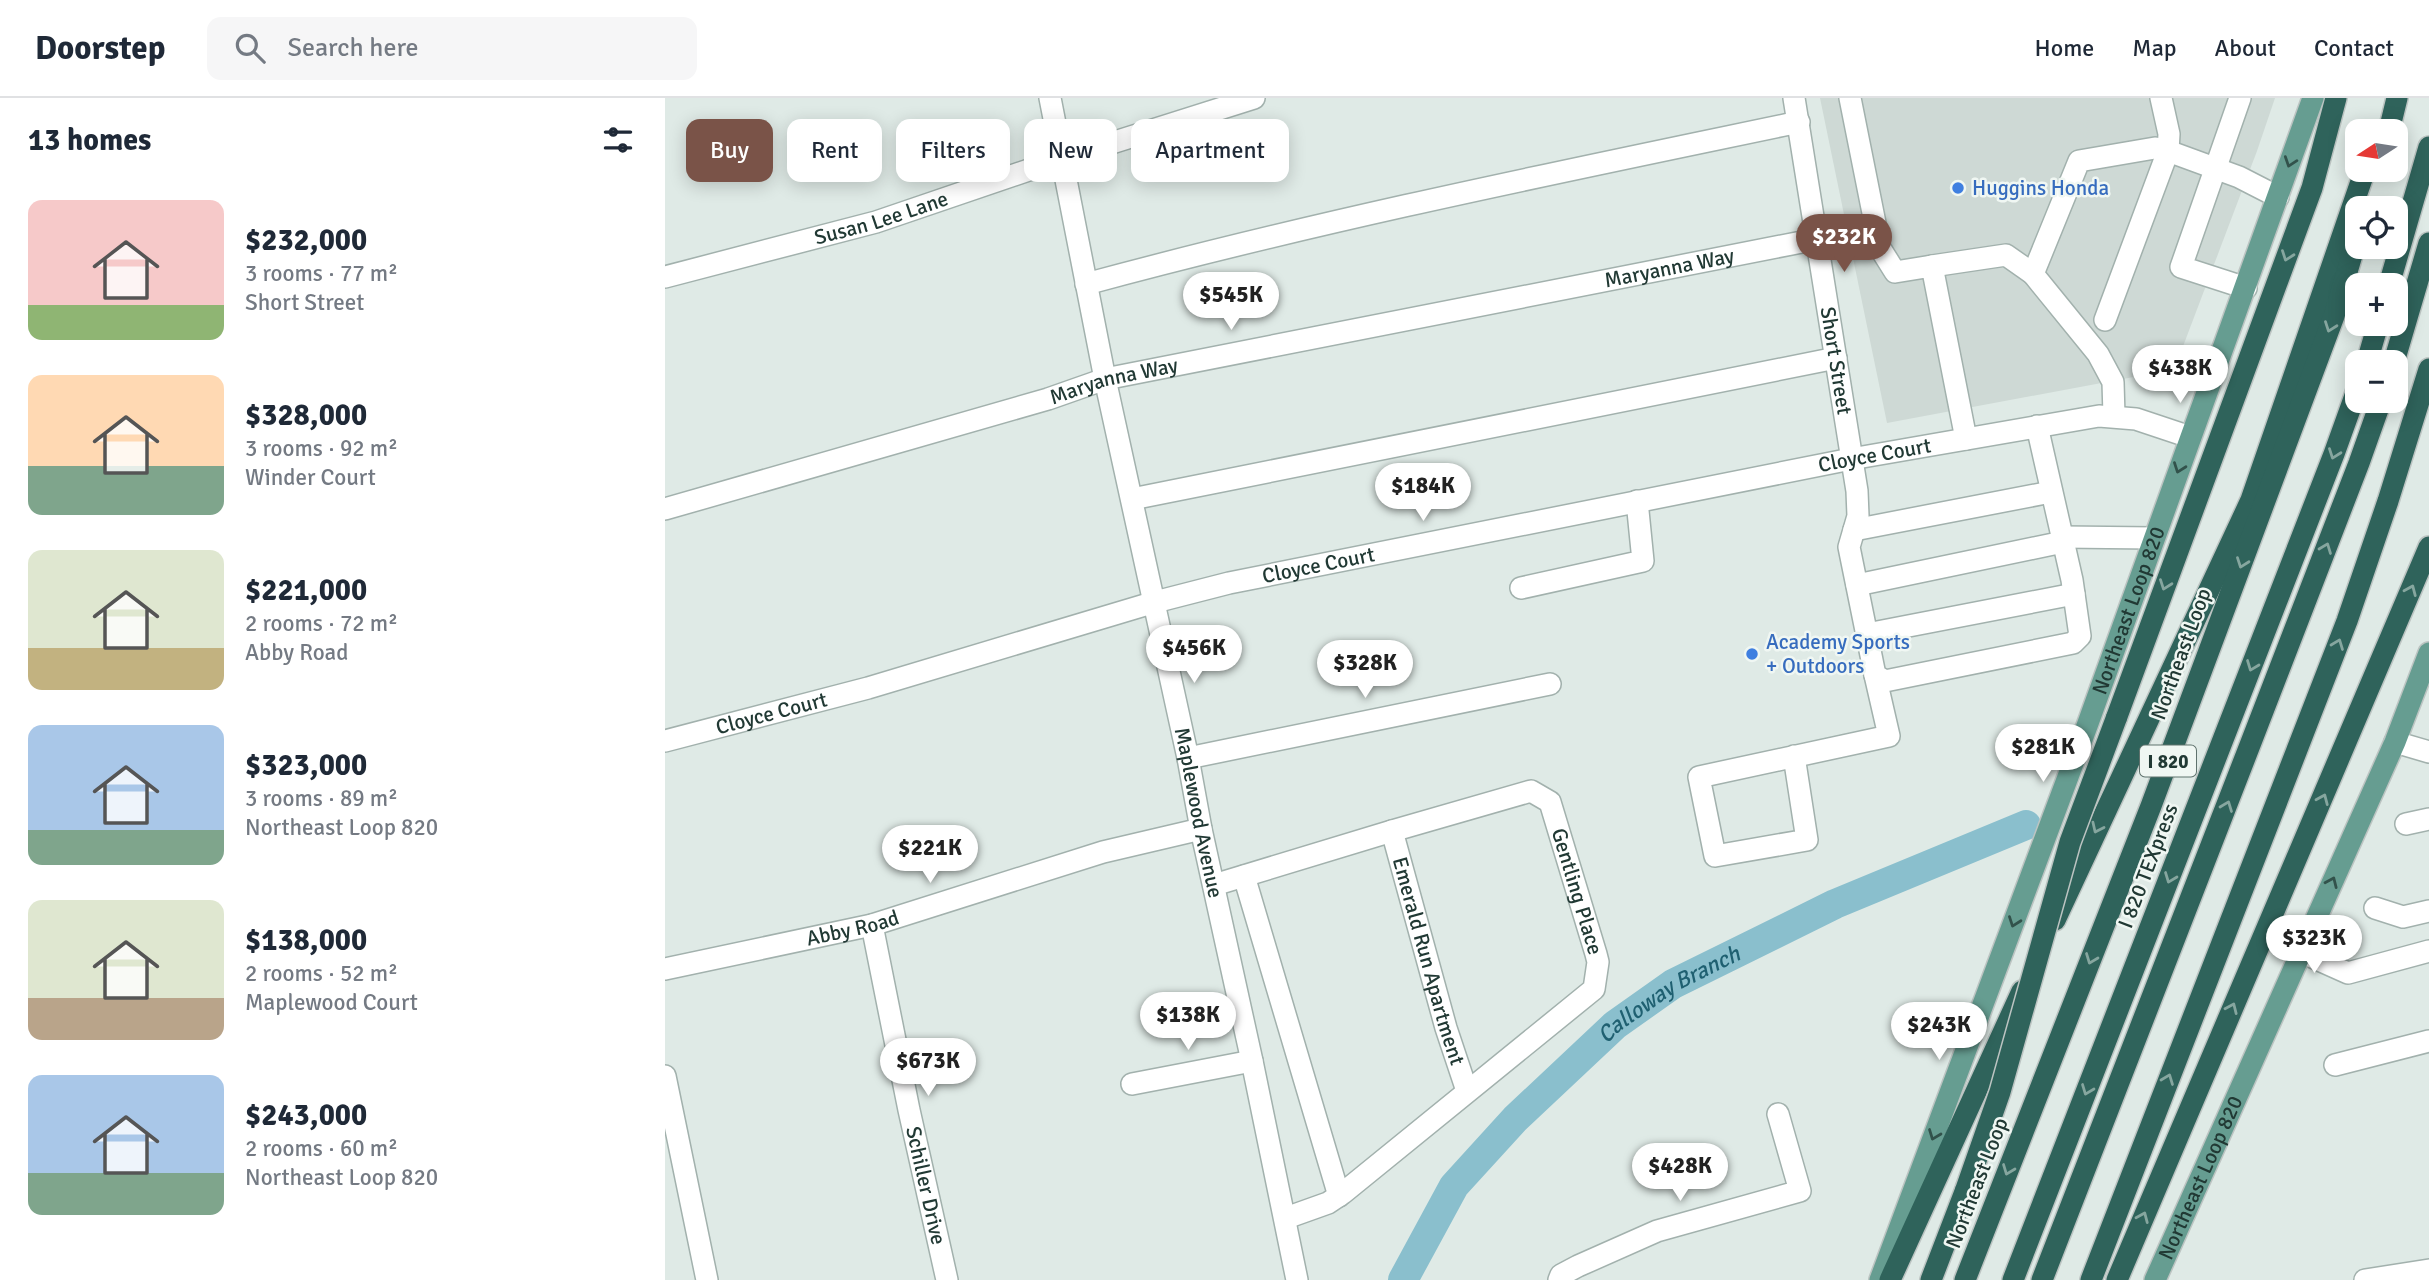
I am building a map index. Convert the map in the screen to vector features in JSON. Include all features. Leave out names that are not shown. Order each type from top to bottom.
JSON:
[{"type":"highway","points":[[1931,1280],[2000,1093],[2070,842],[2312,188],[2336,98]]},
{"type":"highway","points":[[2392,119],[2397,98]]},
{"type":"highway","points":[[2392,273],[2429,147]]},
{"type":"highway","points":[[1890,1280],[2251,500],[2361,182]]},
{"type":"highway","points":[[2397,350],[2429,243]]},
{"type":"highway","name":"Northeast Loop","points":[[1965,1280],[2151,806],[2334,316],[2351,259]]},
{"type":"highway","points":[[2091,1280],[2347,621],[2429,369]]},
{"type":"highway","name":"I 820 TEXpress","points":[[2013,1280],[2349,413]]},
{"type":"highway","points":[[2042,1280],[2376,413]]},
{"type":"highway","points":[[2117,1280],[2429,547]]},
{"type":"main road","name":"Northeast Loop 820","points":[[1880,1280],[2087,726],[2313,98]]},
{"type":"main road","name":"Northeast Loop 820","points":[[2155,1280],[2395,742],[2429,653]]},
{"type":"street","name":"Maplewood Avenue","points":[[1050,98],[1054,119]]},
{"type":"street","name":"Susan Lee Lane","points":[[1117,141],[1254,98]]},
{"type":"street","name":"Short Street","points":[[1794,98],[1857,491],[1858,516],[1849,547],[1889,736],[1794,756]]},
{"type":"street","points":[[1850,98],[1880,248],[1895,272],[2006,255],[2033,274],[2098,354],[2113,382],[2114,416]]},
{"type":"street","points":[[2105,320],[2168,151],[2169,134],[2161,98]]},
{"type":"street","points":[[2240,98],[2181,267],[2246,288]]},
{"type":"street","points":[[1086,284],[1221,247],[1354,216],[1799,122]]},
{"type":"street","points":[[2033,274],[2079,161],[2155,148],[2239,177],[2278,197]]},
{"type":"street","name":"Susan Lee Lane","points":[[665,277],[876,222],[1024,172]]},
{"type":"street","name":"Maplewood Avenue","points":[[1066,182],[1105,380],[1155,602],[1297,1280]]},
{"type":"street","name":"Maryanna Way","points":[[665,509],[1035,403],[1105,380],[1817,239]]},
{"type":"street","points":[[1931,266],[1966,439]]},
{"type":"street","points":[[1132,499],[1836,358]]},
{"type":"street","name":"Cloyce Court","points":[[665,741],[868,688],[1155,602],[1229,583],[1851,459],[2099,416],[2136,419],[2190,437]]},
{"type":"street","points":[[1875,675],[1885,681],[2073,643],[2080,636],[2074,594],[2036,426]]},
{"type":"street","points":[[1854,530],[2051,492]]},
{"type":"street","points":[[1521,587],[1643,562],[1637,502]]},
{"type":"street","points":[[1857,585],[2062,540],[2154,538]]},
{"type":"street","points":[[1867,634],[2074,594]]},
{"type":"street","points":[[1188,758],[1550,684]]},
{"type":"street","points":[[2395,742],[2429,752]]},
{"type":"street","points":[[1794,756],[1807,840],[1715,856],[1699,777],[1794,756]]},
{"type":"street","name":"Gentling Place","points":[[1214,886],[1531,791],[1550,802],[1598,962],[1594,989],[1339,1196],[1328,1203],[1286,1218]]},
{"type":"street","points":[[2406,824],[2429,819]]},
{"type":"street","name":"Abby Road","points":[[665,969],[872,925],[1103,852],[1201,829]]},
{"type":"street","name":"Emerald Run Apartment","points":[[1392,831],[1446,1028],[1467,1091]]},
{"type":"street","points":[[1244,876],[1339,1196]]},
{"type":"street","points":[[2375,908],[2403,917],[2429,911]]},
{"type":"street","name":"Schiller Drive","points":[[872,925],[947,1280]]},
{"type":"street","points":[[2301,952],[2347,973],[2429,951]]},
{"type":"street","points":[[2335,1065],[2429,1041]]},
{"type":"street","points":[[1132,1084],[1252,1061]]},
{"type":"street","points":[[665,1076],[707,1280]]},
{"type":"street","points":[[1559,1280],[1562,1275],[1578,1266],[1657,1231],[1800,1191],[1778,1114]]},
{"type":"street","points":[[2365,1280],[2429,1270]]},
{"type":"shaded area","points":[[1820,98],[2275,98],[2182,349],[2171,370],[1887,423]]},
{"type":"waterway","name":"Calloway Branch","points":[[1403,1280],[1454,1186],[1515,1119],[1615,1025],[1673,984],[1835,904],[2026,825]]},
{"type":"place","name":"Huggins Honda","points":[[1958,188]]},
{"type":"place","name":"Academy Sports + Outdoors","points":[[1752,654]]}]
